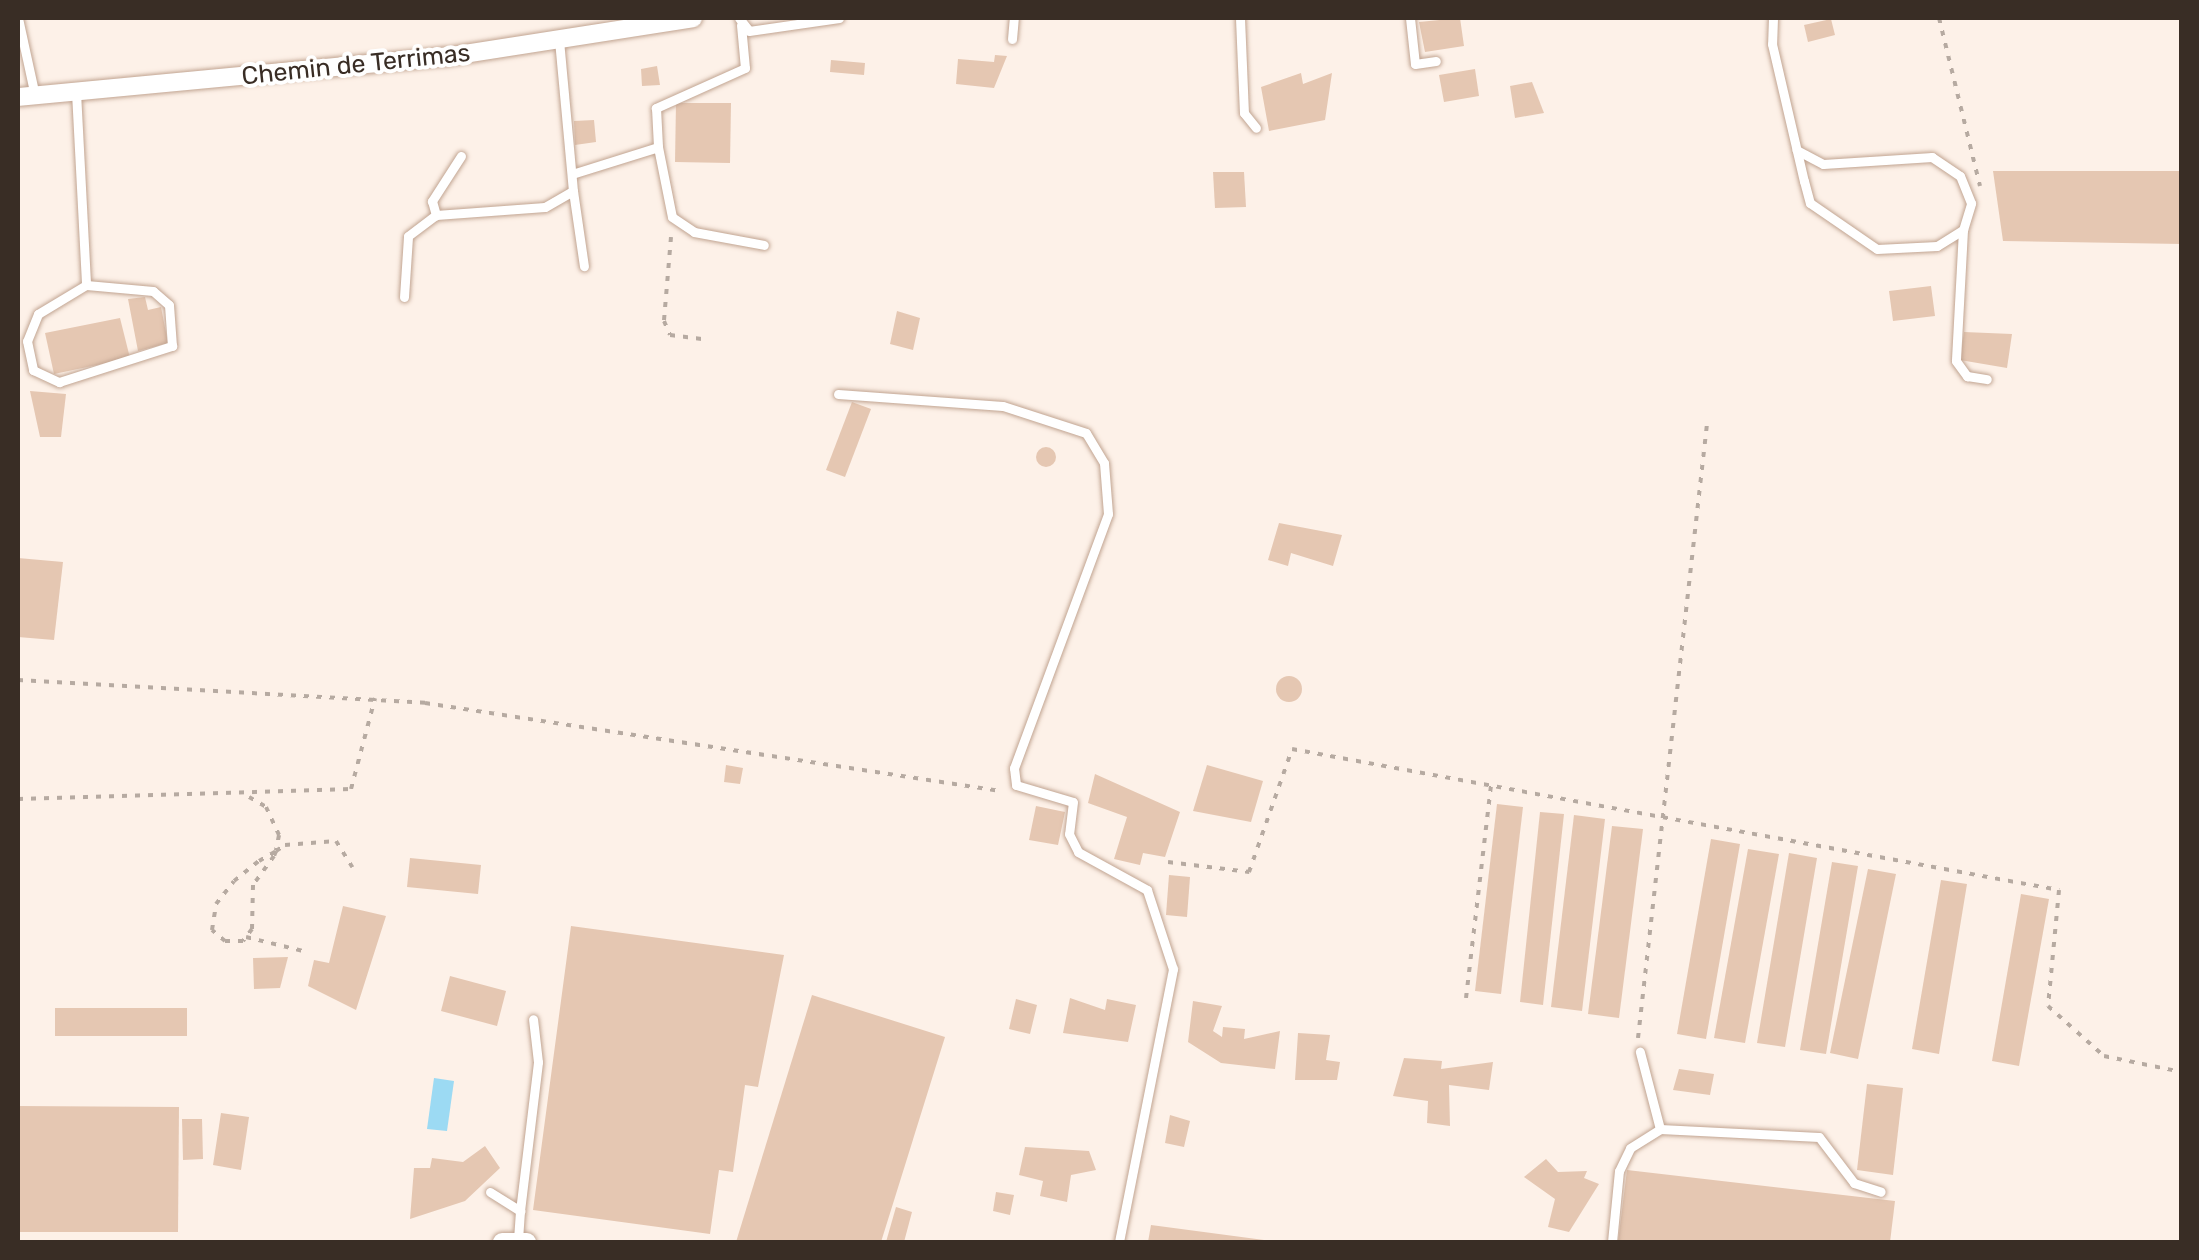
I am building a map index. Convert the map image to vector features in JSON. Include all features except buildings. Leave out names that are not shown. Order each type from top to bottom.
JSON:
[{"type":"street","name":"Chemin de Terrimas","points":[[26,96],[559,42],[596,27],[693,18]]},
{"type":"lane","points":[[18,18],[26,96]]},
{"type":"lane","points":[[740,21],[761,31],[839,18]]},
{"type":"lane","points":[[1012,40],[1014,18]]},
{"type":"lane","points":[[1240,18],[1244,112],[1256,128]]},
{"type":"lane","points":[[1410,18],[1415,64],[1436,61]]},
{"type":"lane","points":[[1773,18],[1810,203],[1877,249],[1937,246],[1963,230]]},
{"type":"lane","points":[[740,21],[745,68],[656,108],[658,148],[672,217],[694,232],[764,245]]},
{"type":"lane","points":[[559,42],[584,266]]},
{"type":"lane","points":[[76,92],[86,284]]},
{"type":"lane","points":[[572,174],[658,148]]},
{"type":"lane","points":[[1797,150],[1824,164],[1932,157],[1960,176],[1971,203],[1963,230],[1956,361],[1967,376],[1987,379]]},
{"type":"lane","points":[[436,215],[432,200],[461,156]]},
{"type":"lane","points":[[404,296],[408,236],[436,215],[545,207],[573,191]]},
{"type":"lane","points":[[86,284],[153,291],[169,305],[172,346],[59,382],[32,370],[27,341],[38,314],[86,284]]},
{"type":"lane","points":[[838,394],[1003,406],[1086,433],[1104,463],[1108,514],[1021,742],[1016,785],[1073,802],[1069,834],[1078,852],[1147,890],[1173,969],[1120,1242]]},
{"type":"lane","points":[[516,1242],[538,1062],[533,1019]]},
{"type":"lane","points":[[1640,1052],[1660,1129]]},
{"type":"lane","points":[[1612,1242],[1619,1171],[1630,1148],[1660,1129],[1819,1137],[1854,1183],[1881,1192]]},
{"type":"lane","points":[[490,1192],[520,1211]]},
{"type":"path","points":[[1939,18],[1984,180],[1971,203]]},
{"type":"path","points":[[672,217],[664,321],[670,334],[704,339]]},
{"type":"path","points":[[1640,1052],[1660,815],[1707,424]]},
{"type":"path","points":[[18,680],[376,698],[612,728],[914,783],[1016,785]]},
{"type":"path","points":[[18,799],[351,789],[376,698]]},
{"type":"path","points":[[1168,862],[1249,872],[1292,749],[2059,890],[2048,1006],[2104,1056],[2182,1072]]},
{"type":"path","points":[[1466,998],[1491,786]]},
{"type":"path","points":[[244,795],[274,819],[276,851],[254,886],[246,937]]},
{"type":"path","points":[[307,952],[246,937],[225,941],[212,930],[216,904],[276,851],[336,841],[352,867]]},
{"type":"water","points":[[434,1078],[454,1081],[447,1131],[427,1129]]}]
